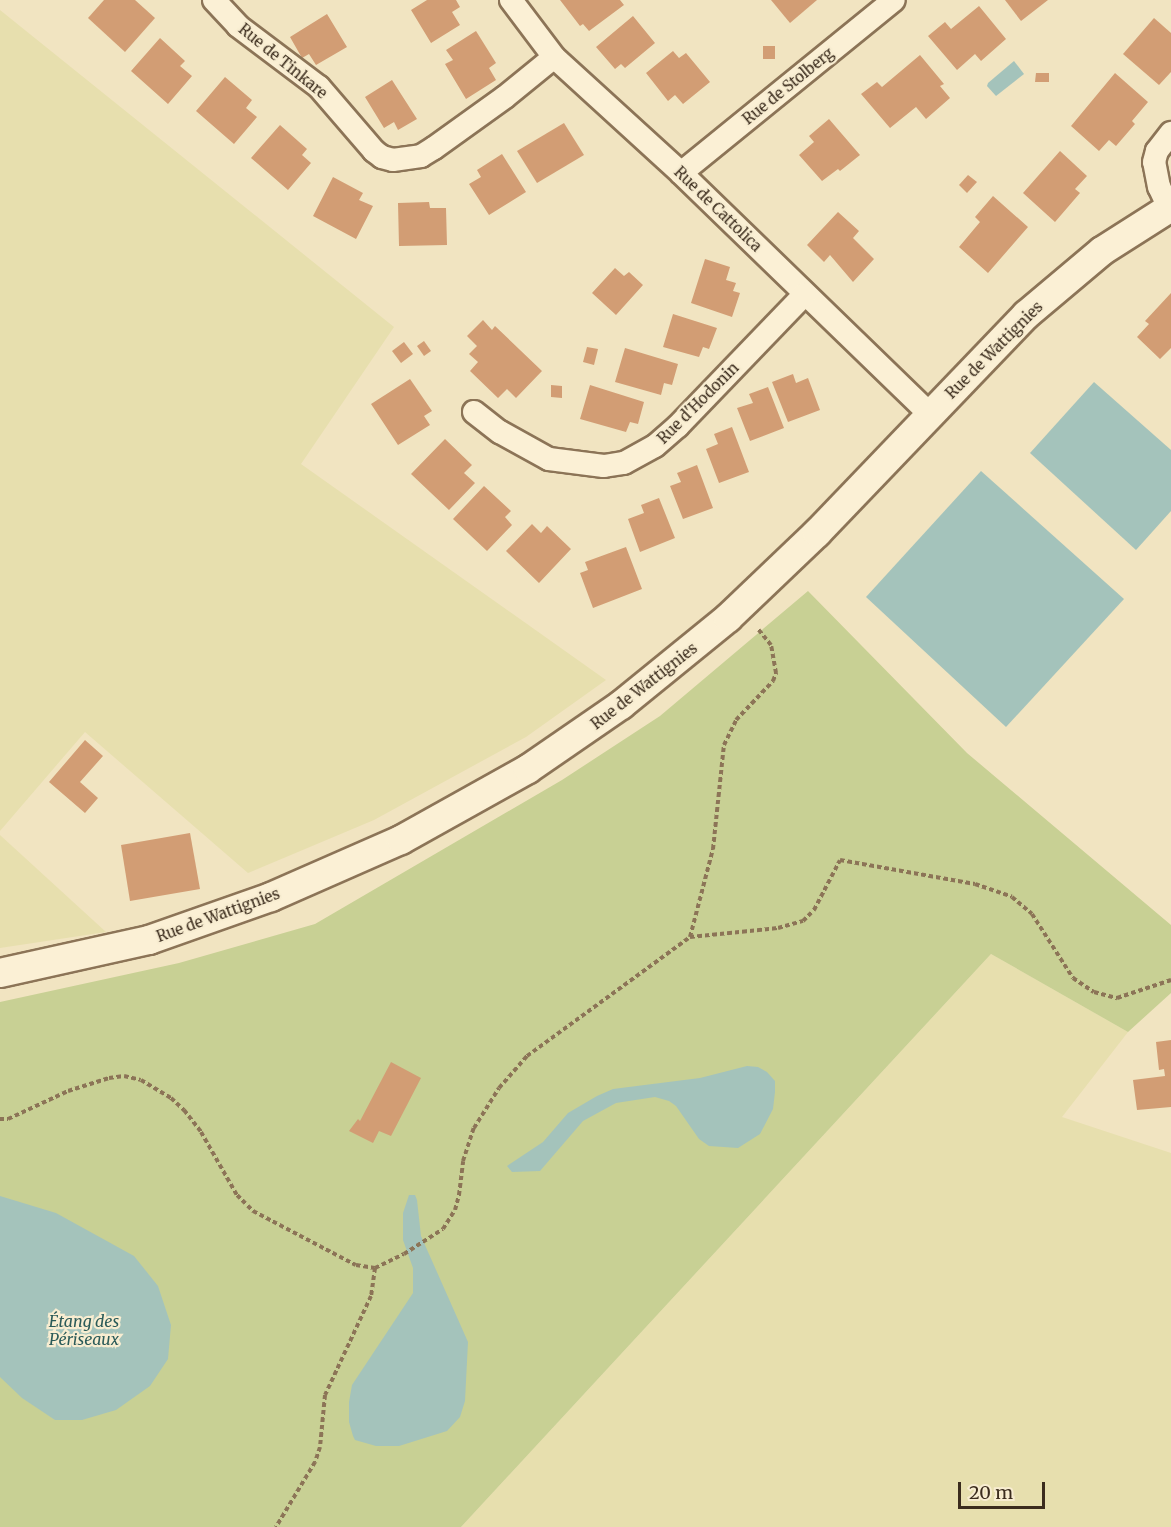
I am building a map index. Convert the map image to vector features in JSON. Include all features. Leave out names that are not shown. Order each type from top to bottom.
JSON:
[{"type":"street","name":"Rue de Tinkare","points":[[214,0],[238,26],[319,87],[374,151],[382,157],[393,160],[421,156],[434,148],[505,97],[554,57]]},
{"type":"street","name":"Rue de Cattolica","points":[[511,0],[554,57],[681,173],[930,414]]},
{"type":"street","name":"Rue de Stolberg","points":[[681,173],[891,1]]},
{"type":"street","name":"Rue de Wattignies","points":[[0,973],[139,942],[209,921],[260,902],[393,844],[528,769],[621,705],[728,618],[779,571],[1049,294],[1102,251],[1170,208],[1159,187],[1154,162],[1157,151],[1171,133]]},
{"type":"street","name":"Rue d'Hodonin","points":[[474,412],[508,438],[549,459],[604,466],[624,463],[656,446],[678,426],[806,294]]},
{"type":"path","points":[[690,937],[713,849],[724,745],[736,720],[773,681],[776,673],[771,645],[754,625]]},
{"type":"path","points":[[0,1119],[8,1119],[68,1091],[109,1078],[124,1076],[141,1080],[171,1098],[184,1110],[201,1132],[237,1195],[253,1211],[356,1265],[375,1268],[404,1254],[443,1228],[455,1210],[463,1161],[474,1128],[485,1108],[513,1070],[549,1038],[690,937],[778,928],[803,921],[814,910],[840,861],[975,884],[1012,897],[1032,914],[1073,978],[1094,992],[1117,998],[1171,980]]},
{"type":"path","points":[[276,1527],[315,1462],[320,1447],[325,1395],[371,1296],[375,1268]]},
{"type":"shaded area","points":[[0,10],[394,327],[301,464],[606,680],[526,737],[374,820],[248,873],[85,732],[0,831]]},
{"type":"shaded area","points":[[0,835],[106,932],[0,948]]},
{"type":"shaded area","points":[[991,954],[1128,1032],[1062,1117],[1171,1153],[1171,1527],[461,1527]]},
{"type":"green space","points":[[808,591],[967,753],[1171,925],[1171,993],[1128,1032],[991,954],[461,1527],[0,1527],[0,1002],[179,963],[315,924],[562,780],[660,716]]},
{"type":"water","points":[[1014,61],[1024,74],[996,96],[987,86],[988,83]]},
{"type":"water","points":[[1094,382],[1171,450],[1171,511],[1136,550],[1030,453]]},
{"type":"water","points":[[981,471],[1124,599],[1006,727],[866,597]]},
{"type":"water","points":[[747,1066],[758,1067],[767,1072],[775,1081],[775,1092],[773,1109],[760,1134],[738,1148],[709,1146],[699,1139],[676,1106],[669,1101],[655,1097],[616,1103],[583,1121],[540,1171],[512,1172],[507,1166],[543,1142],[568,1113],[613,1089],[700,1078]]},
{"type":"water","points":[[409,1195],[415,1195],[421,1236],[468,1342],[465,1401],[460,1417],[447,1431],[399,1446],[376,1446],[355,1440],[349,1422],[349,1402],[352,1385],[413,1293],[413,1268],[403,1240],[403,1213]]},
{"type":"water","name":"Étang des Périseaux","points":[[0,1196],[56,1213],[134,1256],[158,1286],[171,1325],[168,1359],[150,1386],[116,1410],[82,1420],[55,1420],[22,1398],[0,1377]]},
{"type":"building","points":[[104,0],[135,0],[155,18],[125,52],[88,18]]},
{"type":"building","points":[[427,0],[456,0],[460,7],[452,12],[460,25],[431,43],[411,10]]},
{"type":"building","points":[[560,0],[620,0],[624,5],[589,31],[583,24],[580,26]]},
{"type":"building","points":[[771,0],[817,0],[790,23]]},
{"type":"building","points":[[1005,0],[1048,0],[1021,21]]},
{"type":"building","points":[[979,6],[1006,39],[981,61],[975,54],[957,70],[928,36],[945,22],[951,29]]},
{"type":"building","points":[[327,14],[347,47],[316,65],[309,54],[302,58],[290,37]]},
{"type":"building","points":[[633,16],[655,43],[625,68],[621,64],[615,69],[596,47]]},
{"type":"building","points":[[1154,18],[1171,33],[1171,72],[1159,85],[1123,54]]},
{"type":"building","points":[[476,31],[496,63],[489,68],[496,80],[466,99],[445,64],[453,60],[446,50]]},
{"type":"building","points":[[160,38],[185,61],[180,66],[192,76],[168,104],[131,71]]},
{"type":"building","points":[[763,46],[775,46],[775,59],[763,59]]},
{"type":"building","points":[[673,51],[679,58],[686,53],[710,82],[683,104],[675,95],[668,101],[646,73]]},
{"type":"building","points":[[920,55],[944,84],[940,86],[950,98],[926,119],[916,107],[890,128],[861,94],[877,82],[882,87]]},
{"type":"building","points":[[1036,73],[1049,73],[1049,82],[1035,82]]},
{"type":"building","points":[[1115,73],[1148,102],[1132,121],[1135,124],[1116,146],[1109,140],[1099,151],[1071,126]]},
{"type":"building","points":[[225,77],[252,100],[246,108],[257,117],[234,144],[196,111]]},
{"type":"building","points":[[392,80],[417,119],[398,130],[394,122],[384,128],[365,97]]},
{"type":"building","points":[[829,119],[860,155],[840,171],[838,169],[822,181],[799,155],[814,142],[809,136]]},
{"type":"building","points":[[564,123],[584,155],[537,183],[517,151]]},
{"type":"building","points":[[280,125],[307,149],[302,155],[311,163],[288,190],[251,158]]},
{"type":"building","points":[[1060,151],[1087,176],[1075,189],[1080,193],[1055,222],[1023,193]]},
{"type":"building","points":[[502,154],[526,192],[489,215],[469,184],[481,177],[477,170]]},
{"type":"building","points":[[968,175],[977,182],[967,193],[959,185]]},
{"type":"building","points":[[333,177],[363,193],[359,200],[373,206],[356,239],[313,216]]},
{"type":"building","points":[[993,196],[1028,227],[988,273],[959,247],[980,222],[975,217]]},
{"type":"building","points":[[429,202],[430,208],[446,208],[447,245],[399,246],[398,203]]},
{"type":"building","points":[[838,212],[859,231],[853,238],[874,259],[853,282],[830,255],[824,262],[807,245]]},
{"type":"building","points":[[705,259],[730,267],[726,280],[736,283],[733,291],[740,293],[732,317],[691,303]]},
{"type":"building","points":[[615,268],[624,276],[629,272],[643,285],[616,315],[592,293]]},
{"type":"building","points":[[1171,293],[1171,348],[1160,359],[1137,337],[1149,324],[1145,321]]},
{"type":"building","points":[[673,314],[717,328],[709,349],[703,347],[699,357],[663,347]]},
{"type":"building","points":[[483,320],[492,330],[495,326],[542,371],[516,398],[507,389],[498,398],[470,371],[478,362],[469,354],[477,346],[467,336]]},
{"type":"building","points":[[424,341],[431,351],[424,356],[417,346]]},
{"type":"building","points":[[404,342],[413,354],[401,363],[392,351]]},
{"type":"building","points":[[587,347],[598,349],[594,365],[583,362]]},
{"type":"building","points":[[625,348],[678,364],[672,385],[664,383],[661,395],[615,382]]},
{"type":"building","points":[[793,374],[796,383],[808,378],[820,410],[788,422],[772,382]]},
{"type":"building","points":[[410,379],[432,411],[424,416],[430,425],[398,445],[371,404]]},
{"type":"building","points":[[551,385],[562,386],[562,398],[551,397]]},
{"type":"building","points":[[590,385],[644,402],[638,424],[630,422],[626,432],[580,419]]},
{"type":"building","points":[[768,387],[784,428],[750,441],[737,408],[753,403],[749,394]]},
{"type":"building","points":[[732,427],[749,472],[719,483],[706,449],[718,444],[714,434]]},
{"type":"building","points":[[445,439],[472,465],[464,473],[475,483],[449,510],[411,474]]},
{"type":"building","points":[[697,465],[713,508],[683,519],[670,486],[681,482],[677,473]]},
{"type":"building","points":[[484,486],[511,511],[505,517],[512,525],[487,551],[453,519]]},
{"type":"building","points":[[659,498],[675,538],[640,552],[628,519],[644,513],[641,505]]},
{"type":"building","points":[[532,524],[541,533],[547,526],[571,549],[539,583],[506,551]]},
{"type":"building","points":[[626,547],[642,589],[593,608],[580,573],[588,570],[585,562]]},
{"type":"building","points":[[85,740],[103,756],[80,782],[98,798],[85,813],[49,782]]},
{"type":"building","points":[[190,833],[200,889],[130,901],[121,845]]},
{"type":"building","points":[[1171,1040],[1171,1107],[1137,1110],[1133,1080],[1165,1076],[1164,1069],[1159,1070],[1156,1042]]},
{"type":"building","points":[[391,1062],[421,1078],[391,1136],[379,1131],[373,1143],[349,1131],[358,1119],[360,1121]]}]
